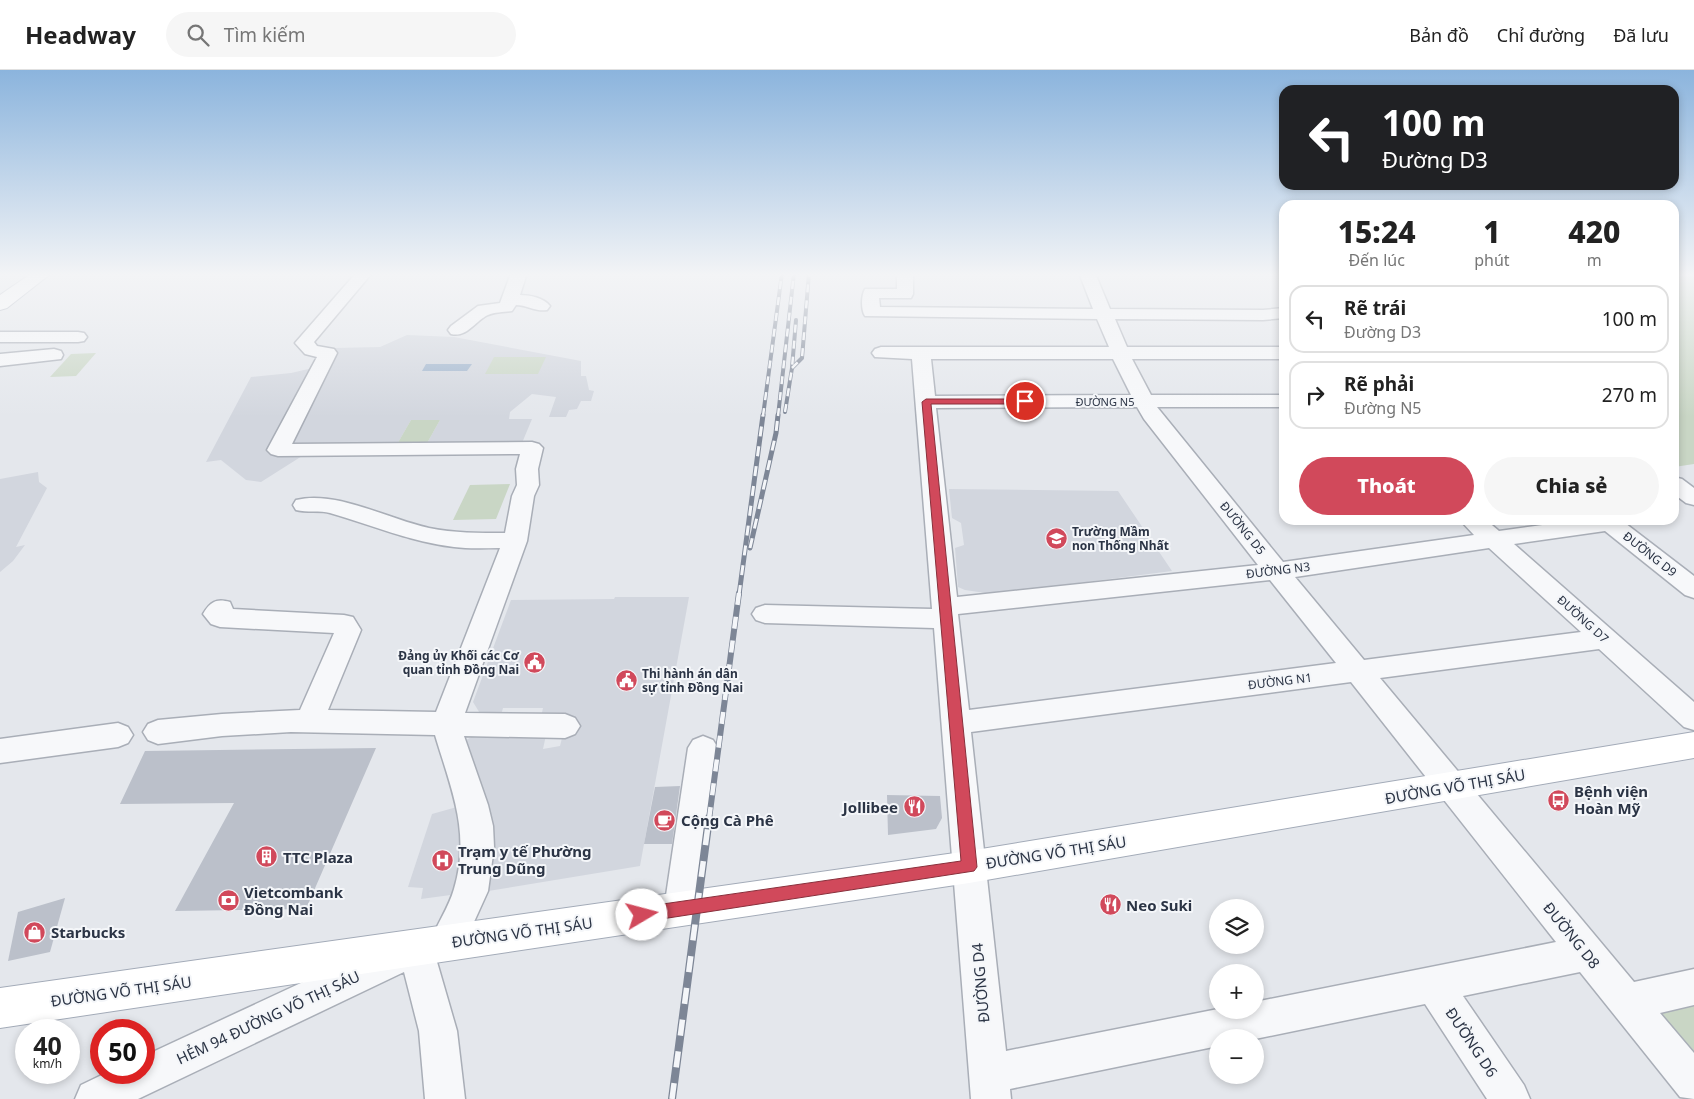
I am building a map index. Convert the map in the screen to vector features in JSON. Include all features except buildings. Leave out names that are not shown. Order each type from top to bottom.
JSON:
[{"type":"main road","name":"ĐƯỜNG VÕ THỊ SÁU","points":[[0,1008],[969,867],[1694,745]]},
{"type":"street","points":[[322,321],[304,343],[311,350],[328,353],[278,450],[532,448],[527,469],[528,485],[523,496],[515,541],[446,725],[472,805],[477,826],[478,847],[470,891],[431,945],[445,1099]]},
{"type":"street","points":[[457,330],[468,321]]},
{"type":"street","name":"ĐƯỜNG D5","points":[[1107,321],[1120,354],[1151,415],[1451,787]]},
{"type":"street","points":[[0,337],[78,337]]},
{"type":"street","points":[[881,353],[1279,353]]},
{"type":"street","name":"ĐƯỜNG D4","points":[[921,353],[990,1086]]},
{"type":"street","points":[[0,360],[54,355]]},
{"type":"street","name":"ĐƯỜNG N5","points":[[926,402],[1279,401]]},
{"type":"street","points":[[1679,488],[1694,498]]},
{"type":"street","points":[[1679,501],[1694,498]]},
{"type":"street","points":[[304,504],[330,505],[391,526],[446,538],[515,541]]},
{"type":"street","name":"ĐƯỜNG D7","points":[[1478,525],[1694,719]]},
{"type":"street","name":"ĐƯỜNG N3","points":[[765,614],[946,613],[1278,571],[1495,540],[1584,525]]},
{"type":"street","name":"ĐƯỜNG D9","points":[[1613,525],[1694,589]]},
{"type":"street","points":[[221,608],[216,614],[220,618],[344,624],[348,630],[310,720]]},
{"type":"street","name":"ĐƯỜNG N1","points":[[956,723],[1605,639]]},
{"type":"street","points":[[158,732],[222,725],[310,720],[446,725],[565,726]]},
{"type":"street","points":[[0,751],[118,735]]},
{"type":"street","points":[[681,909],[703,748]]},
{"type":"street","name":"ĐƯỜNG D8","points":[[1451,787],[1694,1083]]},
{"type":"street","name":"HẺM 94 ĐƯỜNG VÕ THỊ SÁU","points":[[95,1099],[431,945]]},
{"type":"street","points":[[990,1086],[1434,984],[1587,953]]},
{"type":"street","name":"ĐƯỜNG D6","points":[[1434,984],[1510,1099]]},
{"type":"street","points":[[1628,1002],[1694,987]]},
{"type":"shaded area","points":[[407,335],[454,337],[581,361],[581,376],[586,376],[589,390],[594,391],[591,401],[581,401],[577,409],[569,410],[566,417],[549,417],[556,397],[532,394],[510,412],[509,419],[532,419],[522,443],[426,445],[440,420],[411,420],[396,446],[282,448],[334,348],[380,347]]},
{"type":"shaded area","points":[[317,367],[274,450],[310,451],[261,482],[246,480],[221,460],[206,462],[251,377],[291,373]]},
{"type":"shaded area","points":[[38,472],[39,482],[47,488],[16,547],[25,545],[13,561],[0,572],[0,479]]},
{"type":"shaded area","name":"Trường Mầm non Thống Nhất","points":[[949,489],[1118,491],[1172,571],[992,594],[965,590],[958,587],[955,548],[964,545],[961,523],[952,518]]},
{"type":"shaded area","points":[[615,597],[689,597],[640,866],[482,892],[459,744],[475,735],[546,735],[543,749],[560,746],[565,726],[541,717],[543,708],[503,708],[501,715],[481,715],[473,702],[511,600],[614,599]]},
{"type":"shaded area","name":"Trạm y tế Phường Trung Dũng","points":[[464,805],[458,894],[421,899],[423,888],[408,887],[432,814]]},
{"type":"green space","points":[[1679,321],[1694,321],[1694,464],[1679,466]]},
{"type":"green space","points":[[96,353],[76,376],[50,377],[71,354]]},
{"type":"green space","points":[[494,357],[546,357],[538,374],[485,374]]},
{"type":"green space","points":[[411,420],[440,420],[426,445],[396,446]]},
{"type":"green space","points":[[510,484],[496,519],[453,520],[470,485]]},
{"type":"green space","points":[[1694,995],[1694,1076],[1638,1009]]},
{"type":"water","points":[[426,364],[472,364],[467,371],[422,371]]},
{"type":"railway","points":[[763,416],[776,321]]},
{"type":"railway","points":[[778,416],[789,321]]},
{"type":"railway","points":[[792,368],[796,321]]},
{"type":"railway","points":[[792,368],[802,358],[805,321]]},
{"type":"railway","points":[[785,412],[792,368]]},
{"type":"railway","points":[[739,595],[763,415]]},
{"type":"railway","points":[[750,548],[776,433],[778,415]]},
{"type":"railway","points":[[709,819],[739,593]]},
{"type":"railway","points":[[672,1099],[709,818]]},
{"type":"place","name":"Trường Mầm non Thống Nhất","points":[[1056,538]]},
{"type":"place","name":"Đảng ủy Khối các Cơ quan tỉnh Đồng Nai","points":[[535,662]]},
{"type":"place","name":"Thi hành án dân sự tỉnh Đồng Nai","points":[[626,680]]},
{"type":"place","name":"Bệnh viện Hoàn Mỹ","points":[[1558,800]]},
{"type":"place","name":"Jollibee","points":[[914,807]]},
{"type":"place","name":"Cộng Cà Phê","points":[[665,820]]},
{"type":"place","name":"TTC Plaza","points":[[267,857]]},
{"type":"place","name":"Trạm y tế Phường Trung Dũng","points":[[442,860]]},
{"type":"place","name":"Vietcombank Đồng Nai","points":[[228,901]]},
{"type":"place","name":"Neo Suki","points":[[1110,905]]},
{"type":"place","name":"Starbucks","points":[[35,932]]},
{"type":"route","points":[[642,915],[969,867],[939,525],[926,402],[1025,401]]}]
